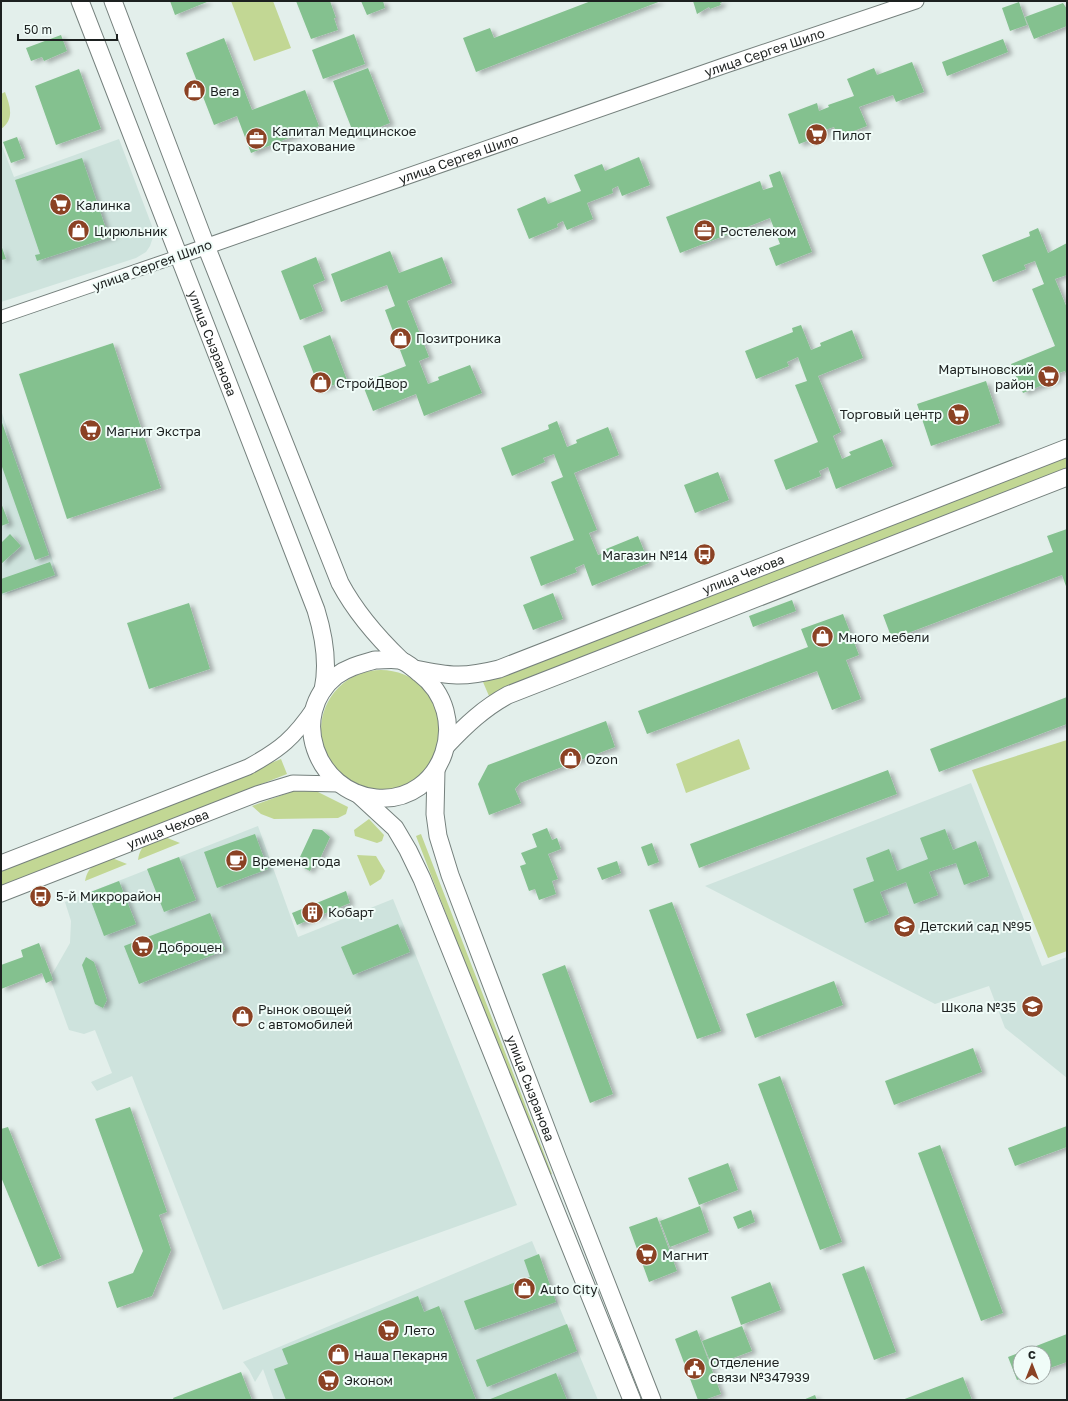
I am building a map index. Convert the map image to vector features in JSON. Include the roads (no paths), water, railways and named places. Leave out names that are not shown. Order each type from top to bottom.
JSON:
[{"type":"main road","name":"улица Сызранова","points":[[80,1],[322,627],[326,675],[323,690]]},
{"type":"main road","points":[[113,1],[206,246],[340,583],[350,602],[365,622],[408,665],[429,680],[441,696],[448,716],[447,745]]},
{"type":"main road","name":"улица Чехова","points":[[408,665],[450,676],[475,675],[499,669],[1067,448]]},
{"type":"main road","points":[[408,665],[375,660],[354,665],[336,676],[323,690],[315,706],[312,726],[312,740],[316,755],[325,770],[339,784],[358,794],[376,798],[394,796],[409,792],[422,784],[436,770],[447,745],[469,722],[483,710],[508,695],[1067,477]]},
{"type":"main road","name":"улица Сызранова","points":[[436,770],[435,814],[438,836],[444,855],[579,1215],[652,1400]]},
{"type":"main road","name":"улица Сызранова","points":[[358,794],[395,828],[408,850],[632,1400]]},
{"type":"main road","points":[[560,1222],[579,1215]]},
{"type":"main road","points":[[612,1351],[629,1344]]},
{"type":"street","name":"улица Сергея Шило","points":[[1,317],[761,53],[916,1]]},
{"type":"street","points":[[1,863],[248,767],[271,754],[289,741],[299,730],[315,706]]},
{"type":"street","name":"улица Чехова","points":[[1,894],[257,794],[293,783],[339,784]]},
{"type":"place","name":"Вега","points":[[195,91]]},
{"type":"place","name":"Пилот","points":[[816,135]]},
{"type":"place","name":"Капитал Медицинское Страхование","points":[[257,138]]},
{"type":"place","name":"Калинка","points":[[61,205]]},
{"type":"place","name":"Цирюльник","points":[[78,231]]},
{"type":"place","name":"Ростелеком","points":[[705,231]]},
{"type":"place","name":"Позитроника","points":[[401,338]]},
{"type":"place","name":"Мартыновский район","points":[[1049,376]]},
{"type":"place","name":"СтройДвор","points":[[320,383]]},
{"type":"place","name":"Торговый центр","points":[[958,414]]},
{"type":"place","name":"Магнит Экстра","points":[[90,431]]},
{"type":"place","name":"Магазин №14","points":[[704,555]]},
{"type":"place","name":"Много мебели","points":[[823,637]]},
{"type":"place","name":"Ozon","points":[[570,759]]},
{"type":"place","name":"Времена года","points":[[236,861]]},
{"type":"place","name":"5-й Микрорайон","points":[[41,896]]},
{"type":"place","name":"Кобарт","points":[[313,912]]},
{"type":"place","name":"Детский сад №95","points":[[905,926]]},
{"type":"place","name":"Доброцен","points":[[143,947]]},
{"type":"place","name":"Школа №35","points":[[1032,1007]]},
{"type":"place","name":"Рынок овощей с автомобилей","points":[[243,1016]]},
{"type":"place","name":"Магнит","points":[[647,1255]]},
{"type":"place","name":"Auto City","points":[[524,1289]]},
{"type":"place","name":"Лето","points":[[389,1330]]},
{"type":"place","name":"Наша Пекарня","points":[[338,1355]]},
{"type":"place","name":"Отделение связи №347939","points":[[694,1369]]},
{"type":"place","name":"Эконом","points":[[329,1380]]}]
